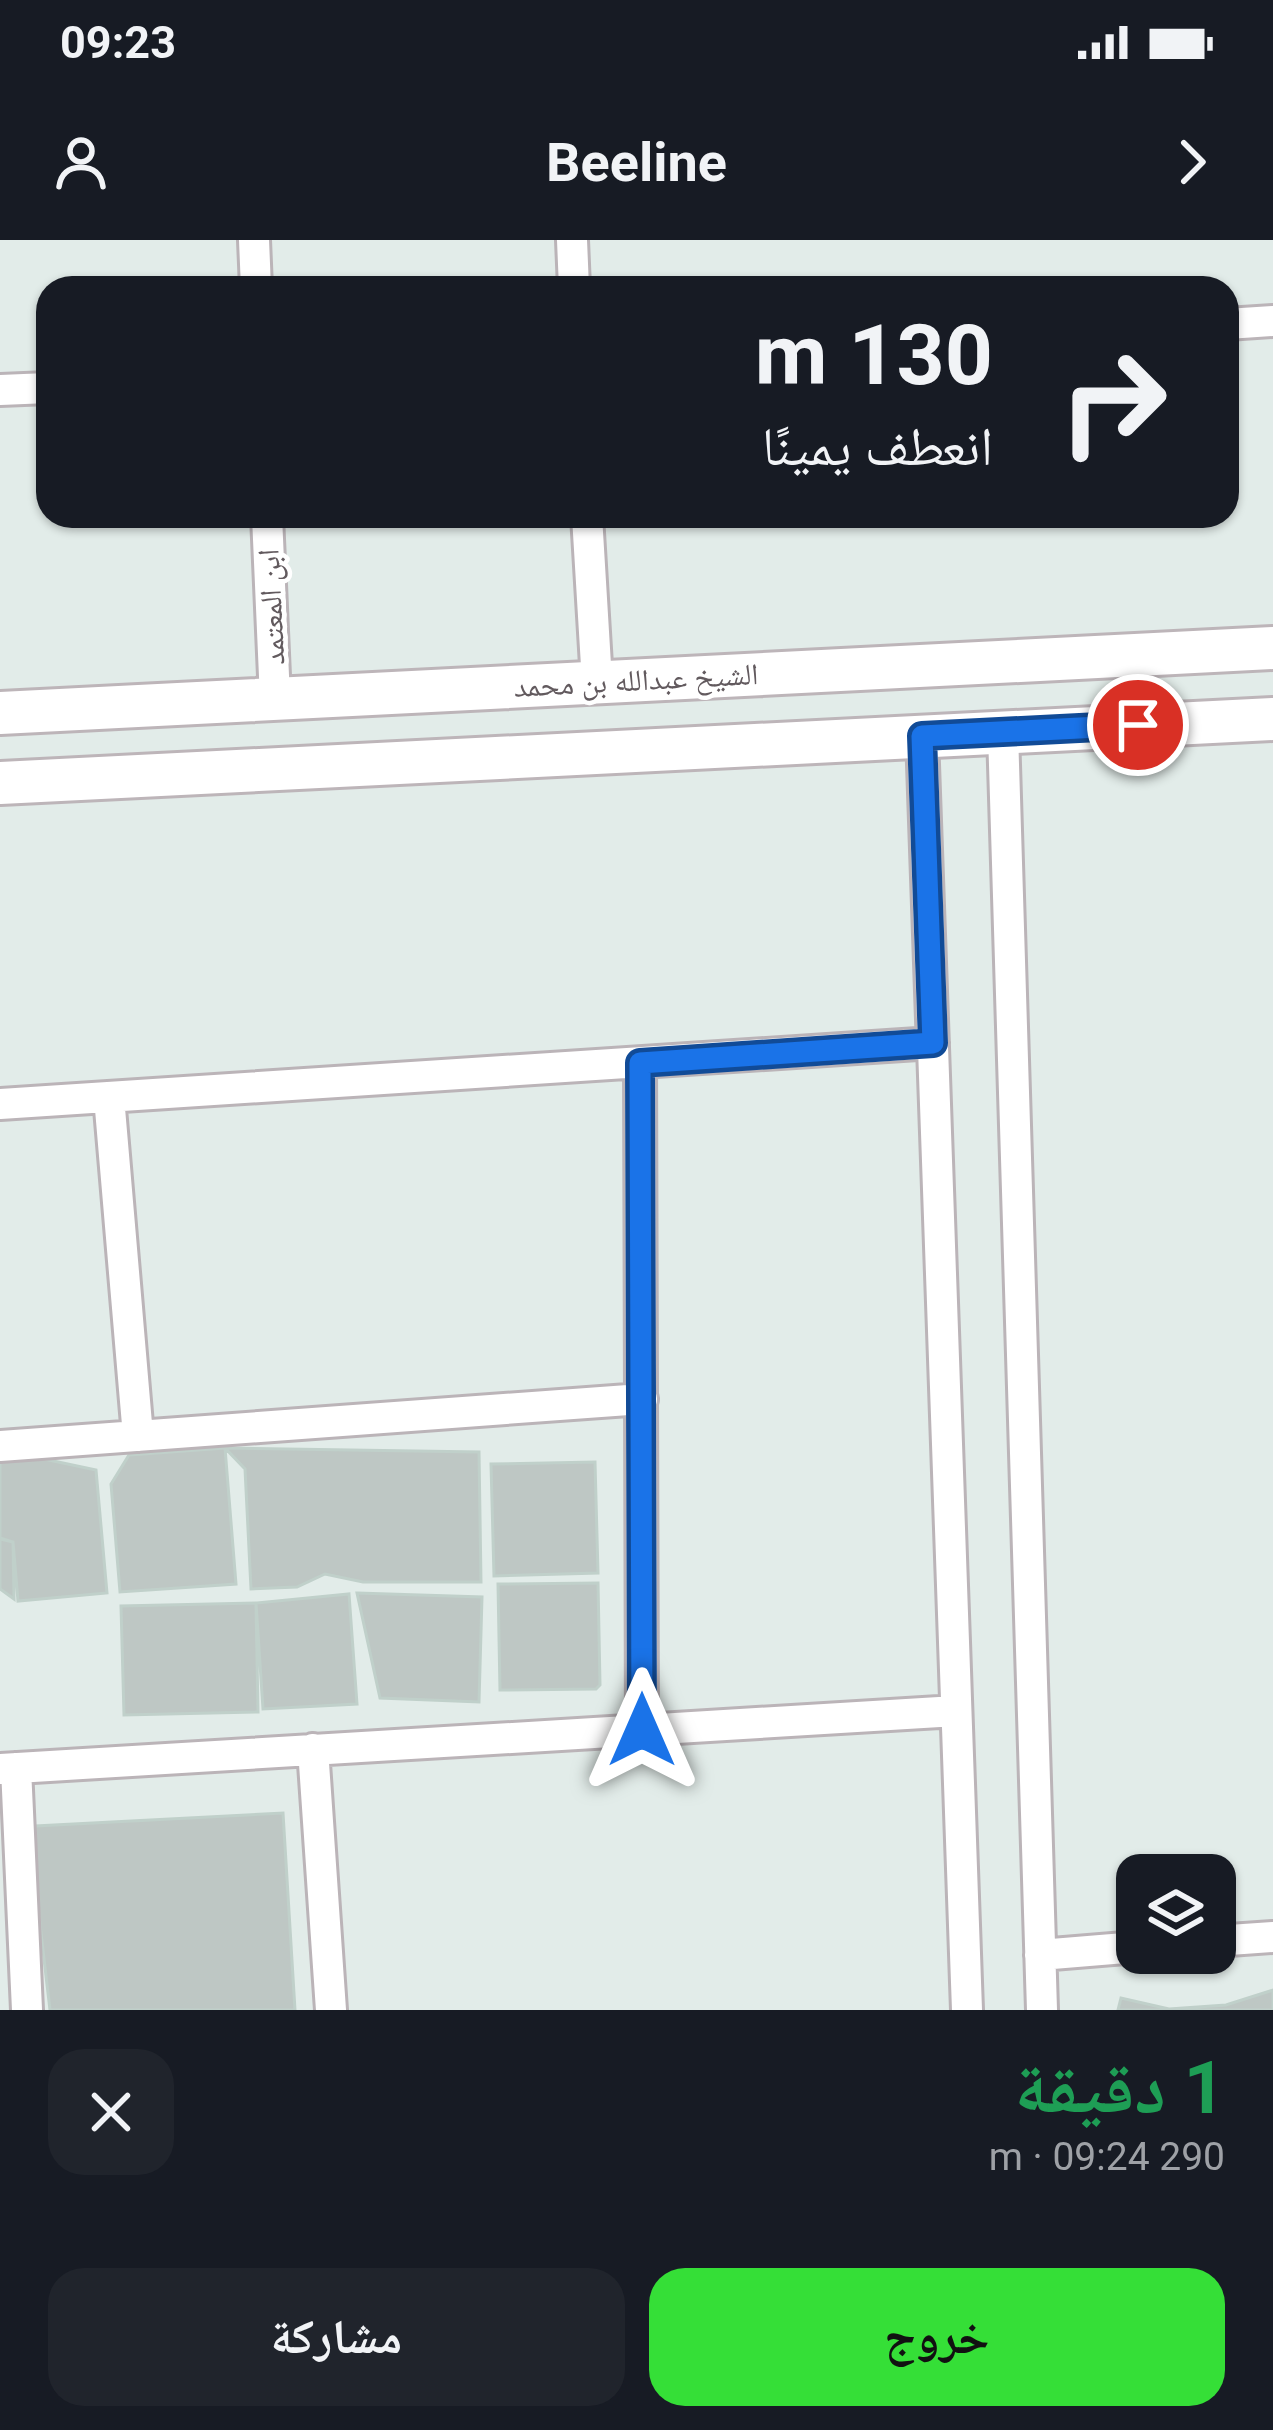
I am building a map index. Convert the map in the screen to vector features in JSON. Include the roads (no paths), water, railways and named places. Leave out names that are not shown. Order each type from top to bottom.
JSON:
[{"type":"main road","name":"الشيخ عبدالله بن محمد","points":[[0,713],[1273,648]]},
{"type":"main road","points":[[0,783],[1273,718]]},
{"type":"street","points":[[254,240],[256,276]]},
{"type":"street","points":[[572,240],[574,276]]},
{"type":"street","points":[[1239,323],[1273,321]]},
{"type":"street","points":[[0,390],[36,388]]},
{"type":"street","name":"ابن المعتمد","points":[[268,528],[275,699]]},
{"type":"street","points":[[588,528],[597,682]]},
{"type":"street","points":[[1003,732],[1042,2010]]},
{"type":"street","points":[[922,736],[967,2010]]},
{"type":"street","points":[[0,1104],[933,1043]]},
{"type":"street","points":[[640,1063],[642,1730]]},
{"type":"street","points":[[109,1097],[138,1436]]},
{"type":"street","points":[[0,1446],[642,1399]]},
{"type":"street","points":[[27,2010],[8,1768],[956,1711]]},
{"type":"street","points":[[313,1750],[331,2010]]},
{"type":"street","points":[[1236,1940],[1273,1937]]},
{"type":"street","points":[[1040,1955],[1116,1949]]}]
